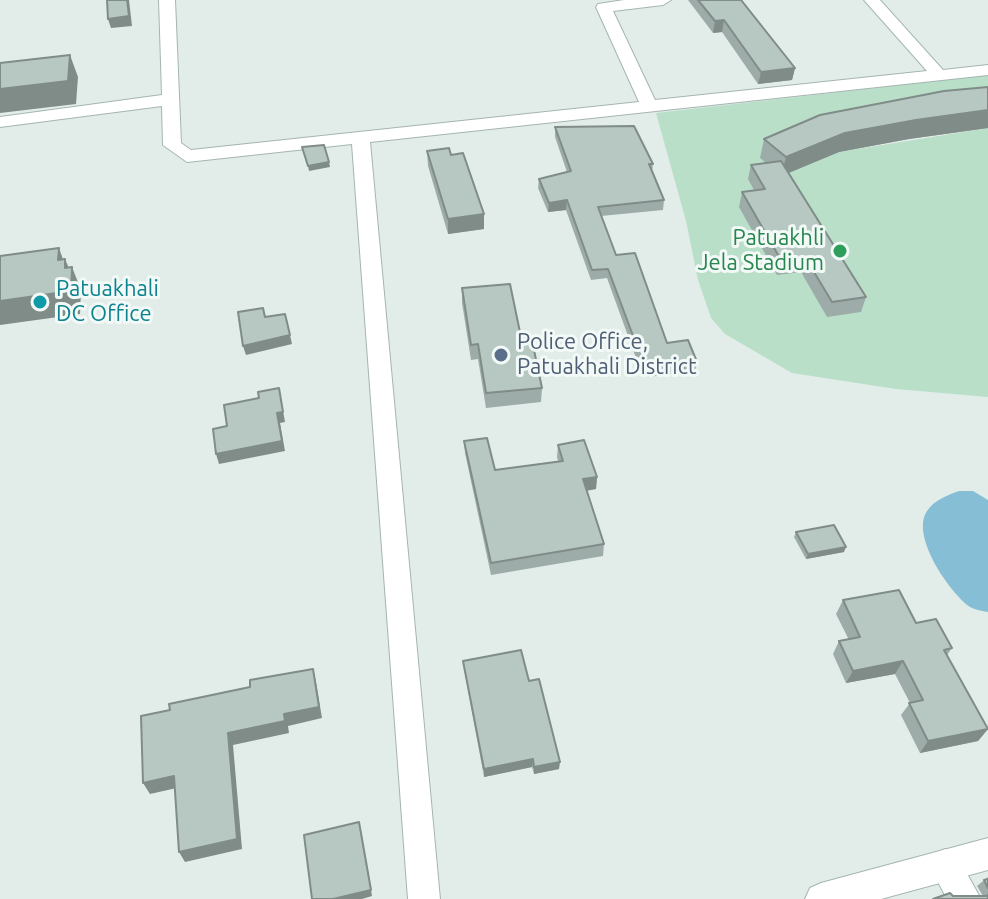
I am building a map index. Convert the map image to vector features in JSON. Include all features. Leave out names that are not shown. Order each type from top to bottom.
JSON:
[{"type":"street","points":[[167,0],[172,145],[174,150],[187,156],[988,70]]},
{"type":"street","points":[[649,106],[604,7],[663,0]]},
{"type":"street","points":[[872,0],[939,75]]},
{"type":"street","points":[[0,122],[172,99]]},
{"type":"street","points":[[361,139],[424,899]]},
{"type":"street","points":[[821,899],[988,854]]},
{"type":"street","points":[[945,865],[965,899]]},
{"type":"green space","name":"Patuakhli Jela Stadium","points":[[988,75],[988,105],[839,152],[988,128],[988,397],[896,389],[792,373],[725,334],[711,318],[698,280],[686,221],[656,113]]},
{"type":"water","points":[[959,491],[973,491],[988,500],[988,612],[970,607],[952,590],[935,563],[924,535],[923,522],[930,507]]},
{"type":"building","points":[[107,0],[127,0],[129,16],[108,19]]},
{"type":"building","points":[[698,0],[741,0],[795,68],[761,72],[724,20],[715,21]]},
{"type":"building","points":[[70,55],[68,81],[0,89],[0,63]]},
{"type":"building","points":[[988,87],[988,110],[845,133],[786,157],[764,139],[820,115],[944,91]]},
{"type":"building","points":[[634,126],[653,164],[649,164],[664,200],[598,207],[616,255],[635,253],[667,343],[688,340],[697,362],[649,368],[642,348],[638,349],[608,269],[592,270],[567,200],[549,203],[539,179],[571,171],[555,127]]},
{"type":"building","points":[[324,145],[329,162],[308,166],[302,147]]},
{"type":"building","points":[[449,148],[451,155],[463,153],[484,214],[448,219],[427,151]]},
{"type":"building","points":[[781,161],[866,297],[832,302],[805,257],[781,260],[742,192],[765,189],[751,165]]},
{"type":"building","points":[[59,248],[58,260],[65,259],[65,268],[72,267],[71,291],[0,301],[0,256]]},
{"type":"building","name":"Police Office, Patuakhali District","points":[[510,284],[521,337],[531,336],[542,388],[486,393],[478,344],[471,345],[462,288]]},
{"type":"building","points":[[263,308],[265,317],[285,314],[290,335],[243,346],[238,312]]},
{"type":"building","points":[[279,388],[283,412],[277,413],[282,441],[216,454],[213,429],[227,426],[224,405],[259,398],[258,392]]},
{"type":"building","points":[[487,438],[495,470],[563,461],[558,445],[584,440],[597,477],[583,479],[604,544],[491,563],[464,441]]},
{"type":"building","points":[[834,525],[846,547],[808,554],[796,532]]},
{"type":"building","points":[[899,590],[916,623],[936,619],[952,648],[944,650],[988,729],[928,741],[909,703],[923,700],[903,661],[853,671],[839,641],[860,637],[843,600]]},
{"type":"building","points":[[521,650],[529,681],[539,679],[560,762],[534,767],[533,759],[484,769],[463,661]]},
{"type":"building","points":[[313,669],[319,707],[284,714],[285,721],[228,733],[237,839],[179,852],[174,776],[143,783],[141,716],[170,710],[169,704],[250,687],[250,680]]},
{"type":"building","points":[[359,822],[371,890],[333,899],[312,899],[304,835]]},
{"type":"building","points":[[950,893],[953,896],[988,895],[988,899],[933,899]]},
{"type":"place","name":"Patuakhli Jela Stadium","points":[[840,251]]},
{"type":"place","name":"Patuakhali DC Office","points":[[40,302]]},
{"type":"place","name":"Police Office, Patuakhali District","points":[[501,355]]}]
